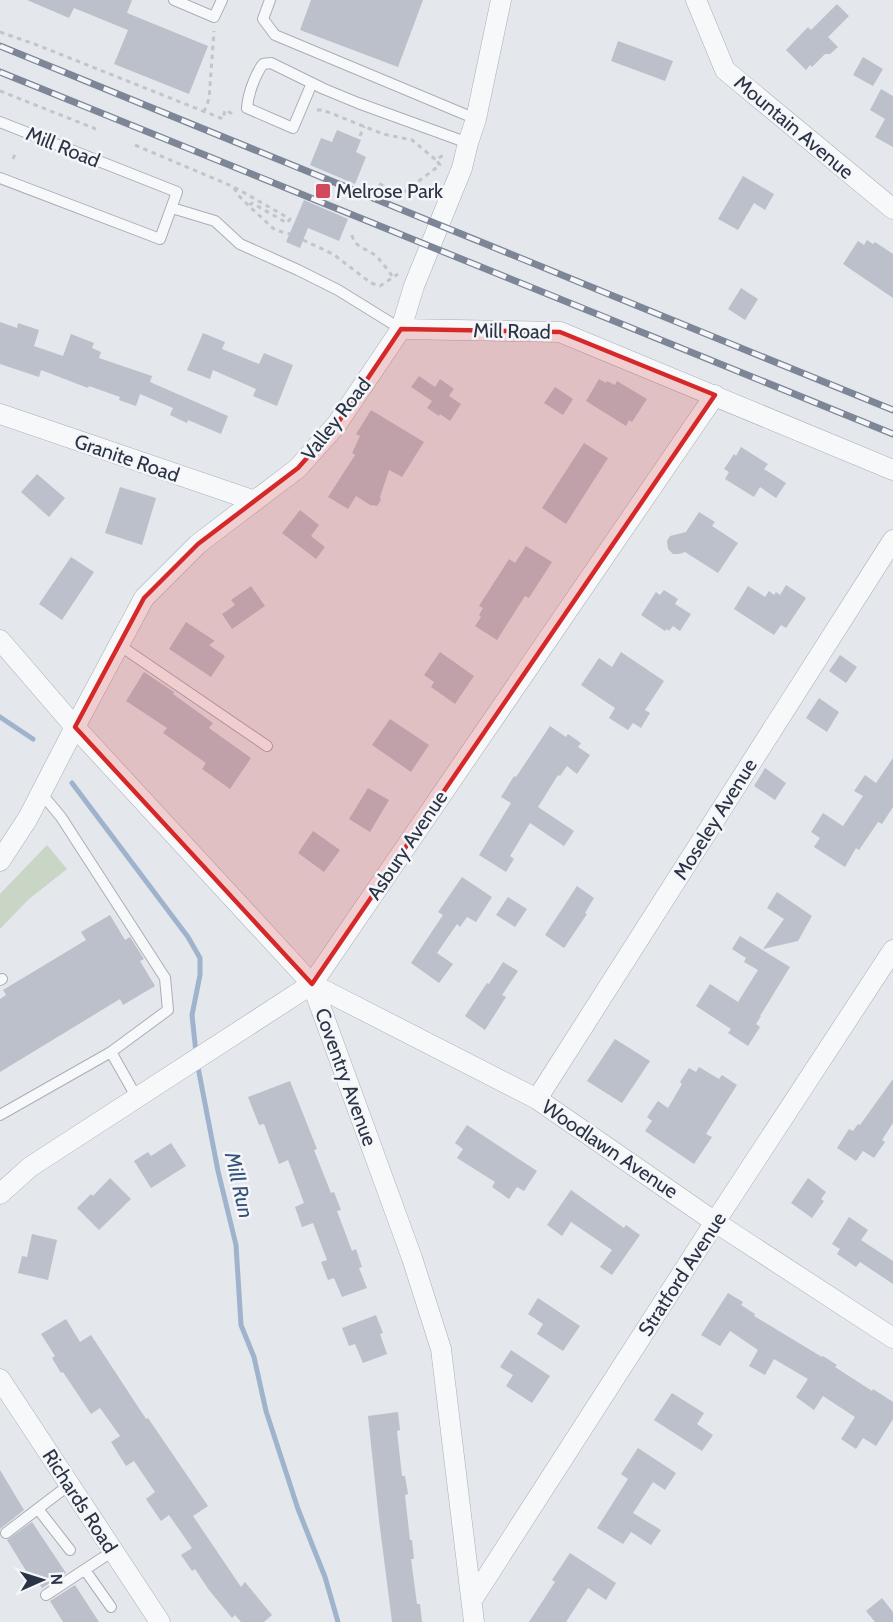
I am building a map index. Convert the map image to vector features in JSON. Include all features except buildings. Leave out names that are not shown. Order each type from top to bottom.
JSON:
[{"type":"street","name":"Valley Road","points":[[0,861],[28,819],[144,598],[198,544],[298,468],[337,424],[401,329],[414,286],[462,168],[476,119],[501,0]]},
{"type":"street","name":"Mountain Avenue","points":[[696,0],[725,70],[893,209]]},
{"type":"street","name":"Mill Road","points":[[401,329],[560,332],[893,470]]},
{"type":"street","name":"Asbury Avenue","points":[[0,1194],[30,1167],[312,984],[715,395]]},
{"type":"street","name":"Granite Road","points":[[0,414],[255,501]]},
{"type":"street","name":"Moseley Avenue","points":[[537,1099],[893,540]]},
{"type":"street","name":"Coventry Avenue","points":[[0,640],[75,727],[312,984],[412,1258],[441,1349],[474,1622]]},
{"type":"street","name":"Stratford Avenue","points":[[472,1600],[893,950]]},
{"type":"street","name":"Woodlawn Avenue","points":[[312,984],[537,1099],[716,1222],[893,1338]]},
{"type":"street","name":"Richards Road","points":[[0,1379],[160,1622]]},
{"type":"lane","points":[[174,0],[214,17],[222,0]]},
{"type":"lane","points":[[270,0],[263,19],[275,35],[476,119]]},
{"type":"lane","points":[[312,83],[293,128],[247,108],[260,68],[263,64],[271,63],[357,103],[468,143]]},
{"type":"lane","name":"Mill Road","points":[[0,122],[177,192],[172,208]]},
{"type":"lane","points":[[0,178],[160,239],[172,208],[215,221],[240,244],[338,290],[401,329]]},
{"type":"lane","points":[[119,645],[267,746]]},
{"type":"lane","points":[[0,1115],[111,1052],[168,1010],[165,978],[61,817],[41,793]]},
{"type":"lane","points":[[111,1052],[136,1098]]},
{"type":"lane","points":[[6,1533],[69,1485]]},
{"type":"lane","points":[[38,1509],[70,1550]]},
{"type":"lane","points":[[46,1595],[113,1551]]},
{"type":"lane","points":[[85,1570],[111,1607]]},
{"type":"path","points":[[204,112],[209,99],[214,17]]},
{"type":"path","points":[[0,32],[223,119],[225,110],[236,115]]},
{"type":"path","points":[[0,91],[96,129]]},
{"type":"path","points":[[313,112],[318,109],[323,110],[383,134],[412,140],[440,165],[403,193],[379,184]]},
{"type":"path","points":[[360,136],[364,126]]},
{"type":"path","points":[[135,145],[234,187],[290,219],[287,223],[252,203],[249,206]]},
{"type":"path","points":[[436,160],[446,153]]},
{"type":"path","points":[[234,187],[238,195],[275,230],[290,234]]},
{"type":"path","points":[[352,235],[353,242],[375,255],[393,278]]},
{"type":"path","points":[[303,240],[333,254],[371,283],[380,286],[403,271]]},
{"type":"highlighted area","points":[[401,329],[560,332],[715,395],[312,984],[75,727],[144,598],[198,544],[298,468],[337,424]]},
{"type":"green space","points":[[47,845],[67,869],[29,899],[0,929],[0,894]]},
{"type":"waterway","name":"Mill Run","points":[[0,717],[33,739]]},
{"type":"waterway","name":"Mill Run","points":[[72,783],[188,937],[200,958],[200,975],[192,1015],[196,1053]]},
{"type":"waterway","name":"Mill Run","points":[[197,1062],[218,1171],[236,1245],[241,1325],[254,1357],[266,1411],[298,1509],[325,1577],[338,1622]]},
{"type":"railway","points":[[0,46],[893,410]]},
{"type":"railway","points":[[0,72],[893,434]]},
{"type":"place","name":"Melrose Park","points":[[323,191]]}]
